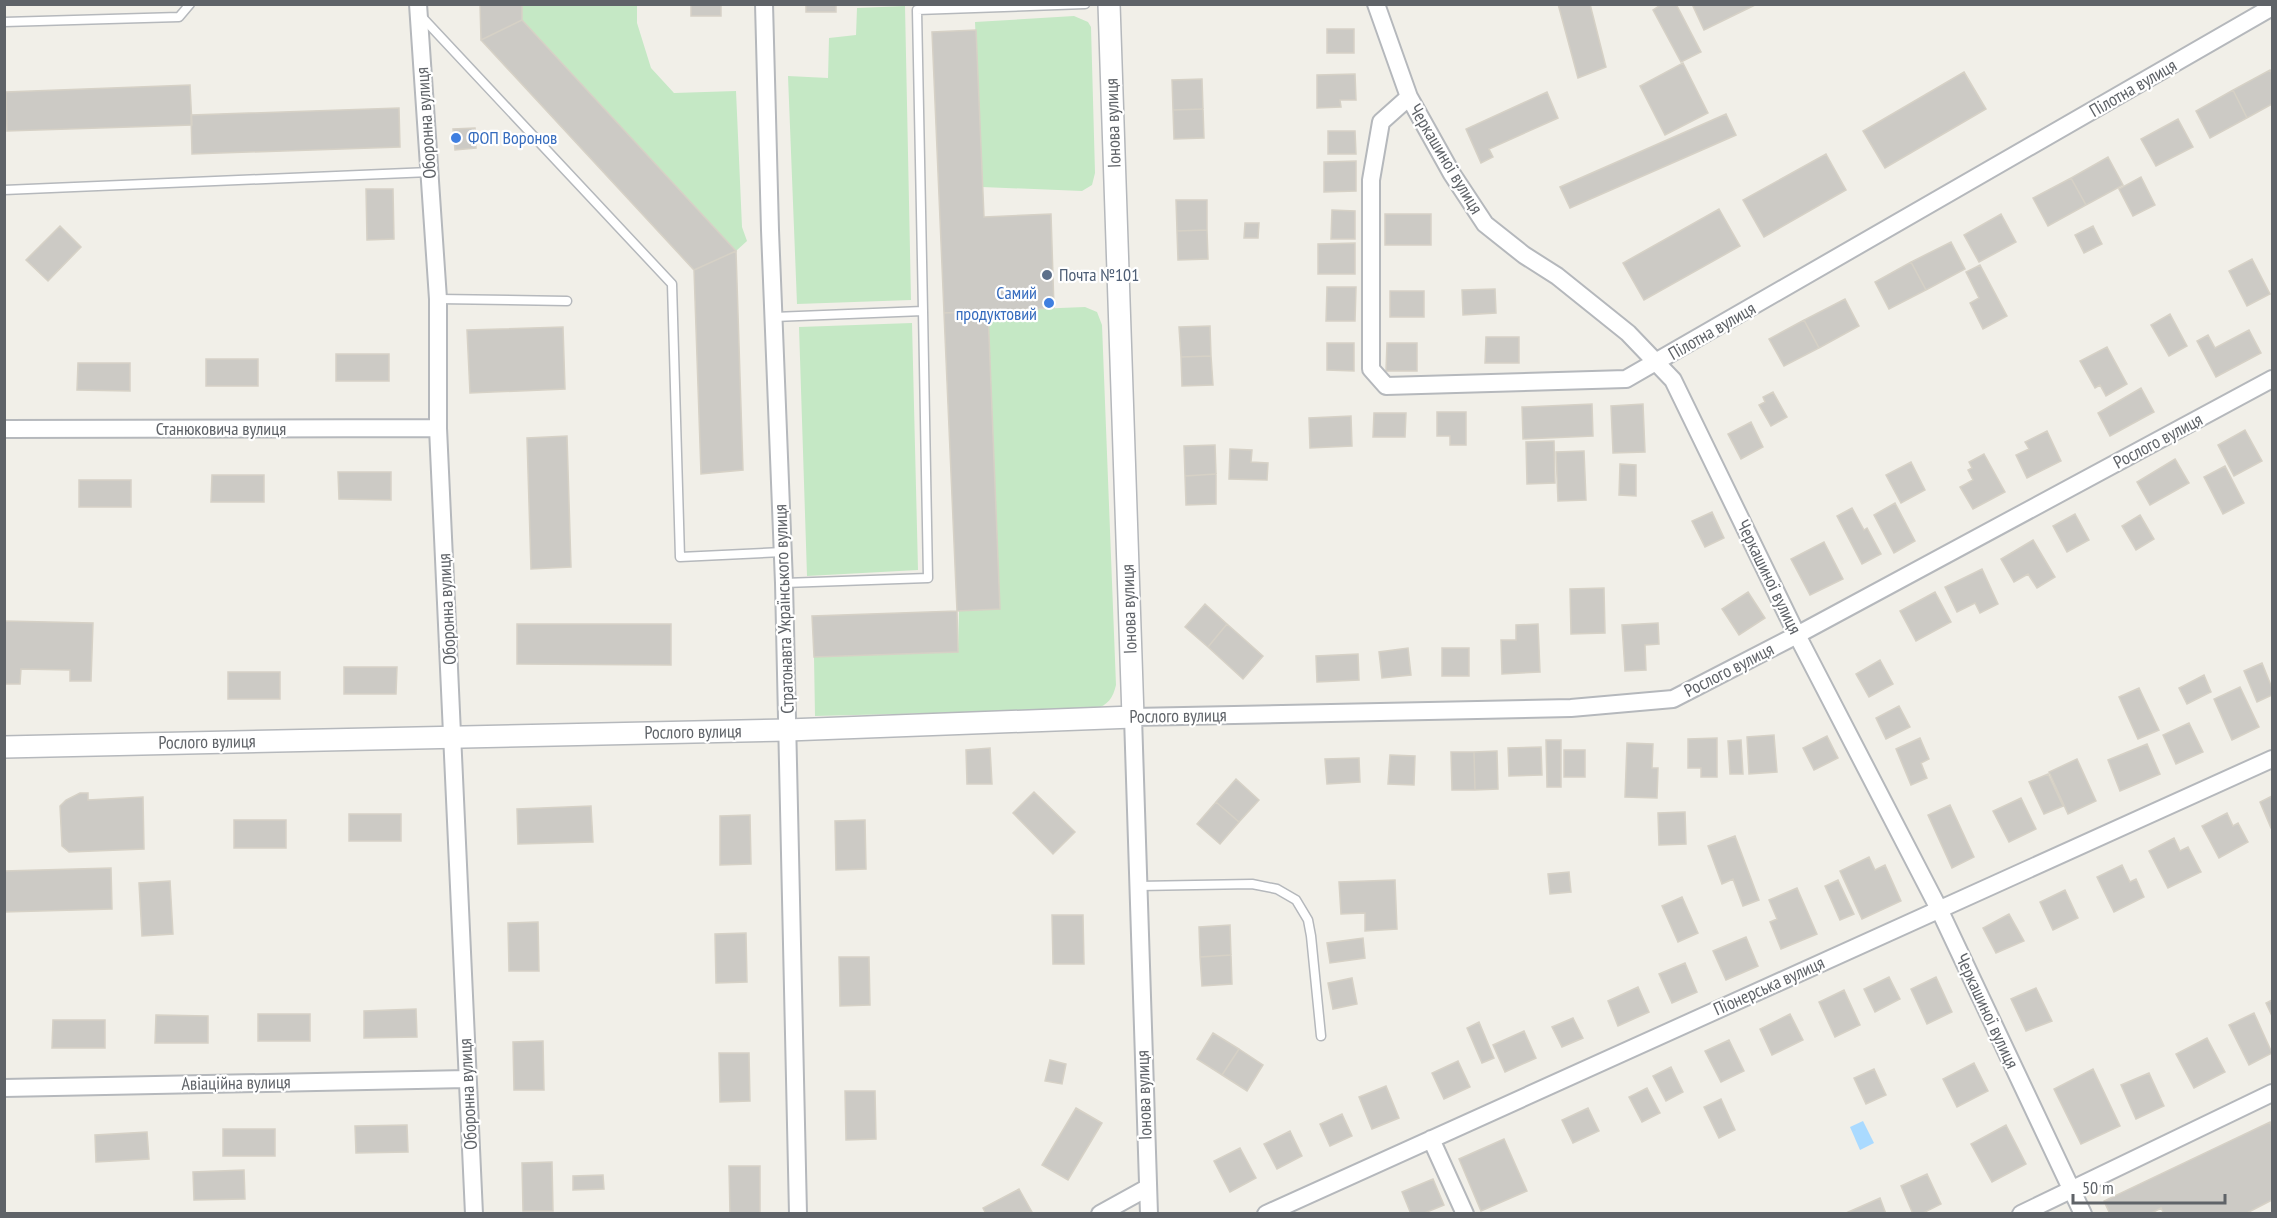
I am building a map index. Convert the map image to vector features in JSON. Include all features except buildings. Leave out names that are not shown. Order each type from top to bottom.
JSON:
[{"type":"street","name":"Стратонавта Українського вулиця","points":[[764,4],[784,583],[798,1214]]},
{"type":"street","name":"Іонова вулиця","points":[[1109,4],[1149,1214]]},
{"type":"street","name":"Черкашиної вулиця","points":[[1376,4],[1409,96],[1452,174],[1485,224],[1524,255],[1557,276],[1628,333],[1674,380],[1797,635],[1939,909],[2083,1214]]},
{"type":"street","name":"Пілотна вулиця","points":[[1409,96],[1381,122],[1371,180],[1371,369],[1386,386],[1626,379],[2272,7]]},
{"type":"street","name":"Оборонна вулиця","points":[[418,9],[438,299],[438,428],[474,1214]]},
{"type":"street","name":"Рослого вулиця","points":[[4,747],[788,730],[1133,717],[1571,708],[1673,699],[1797,635],[2272,379]]},
{"type":"street","name":"Станюковича вулиця","points":[[4,429],[438,428]]},
{"type":"street","name":"Піонерська вулиця","points":[[1266,1214],[2272,759]]},
{"type":"street","name":"Авіаційна вулиця","points":[[4,1088],[467,1078]]},
{"type":"street","points":[[2021,1214],[2272,1093]]},
{"type":"street","points":[[1431,1139],[1466,1214]]},
{"type":"street","points":[[1100,1214],[1147,1188]]},
{"type":"lane","points":[[4,22],[179,17],[190,4]]},
{"type":"lane","points":[[784,583],[928,578],[916,10],[1085,4]]},
{"type":"lane","points":[[418,9],[672,284],[680,557],[782,552]]},
{"type":"lane","points":[[4,190],[430,172]]},
{"type":"lane","points":[[438,299],[567,301]]},
{"type":"lane","points":[[774,317],[923,311]]},
{"type":"lane","points":[[1138,886],[1252,884],[1277,889],[1296,900],[1308,920],[1311,936],[1321,1036]]},
{"type":"green space","points":[[522,5],[637,5],[637,23],[651,68],[674,93],[736,91],[742,227],[747,241],[736,251],[522,20]]},
{"type":"green space","points":[[905,6],[911,300],[797,304],[788,76],[828,78],[829,38],[856,35],[857,8]]},
{"type":"green space","points":[[1074,16],[1088,22],[1091,27],[1095,173],[1092,185],[1082,191],[982,187],[975,22]]},
{"type":"green space","points":[[1085,307],[1097,312],[1102,325],[1116,685],[1113,694],[1107,703],[1095,709],[815,716],[814,657],[958,652],[959,611],[1000,609],[988,311]]},
{"type":"green space","points":[[912,323],[918,570],[807,576],[799,327]]},
{"type":"water","points":[[1863,1121],[1874,1143],[1860,1150],[1850,1127]]},
{"type":"place","name":"ФОП Воронов","points":[[456,138]]},
{"type":"place","name":"Почта №101","points":[[1047,275]]},
{"type":"place","name":"Самий продуктовий","points":[[1049,303]]}]
